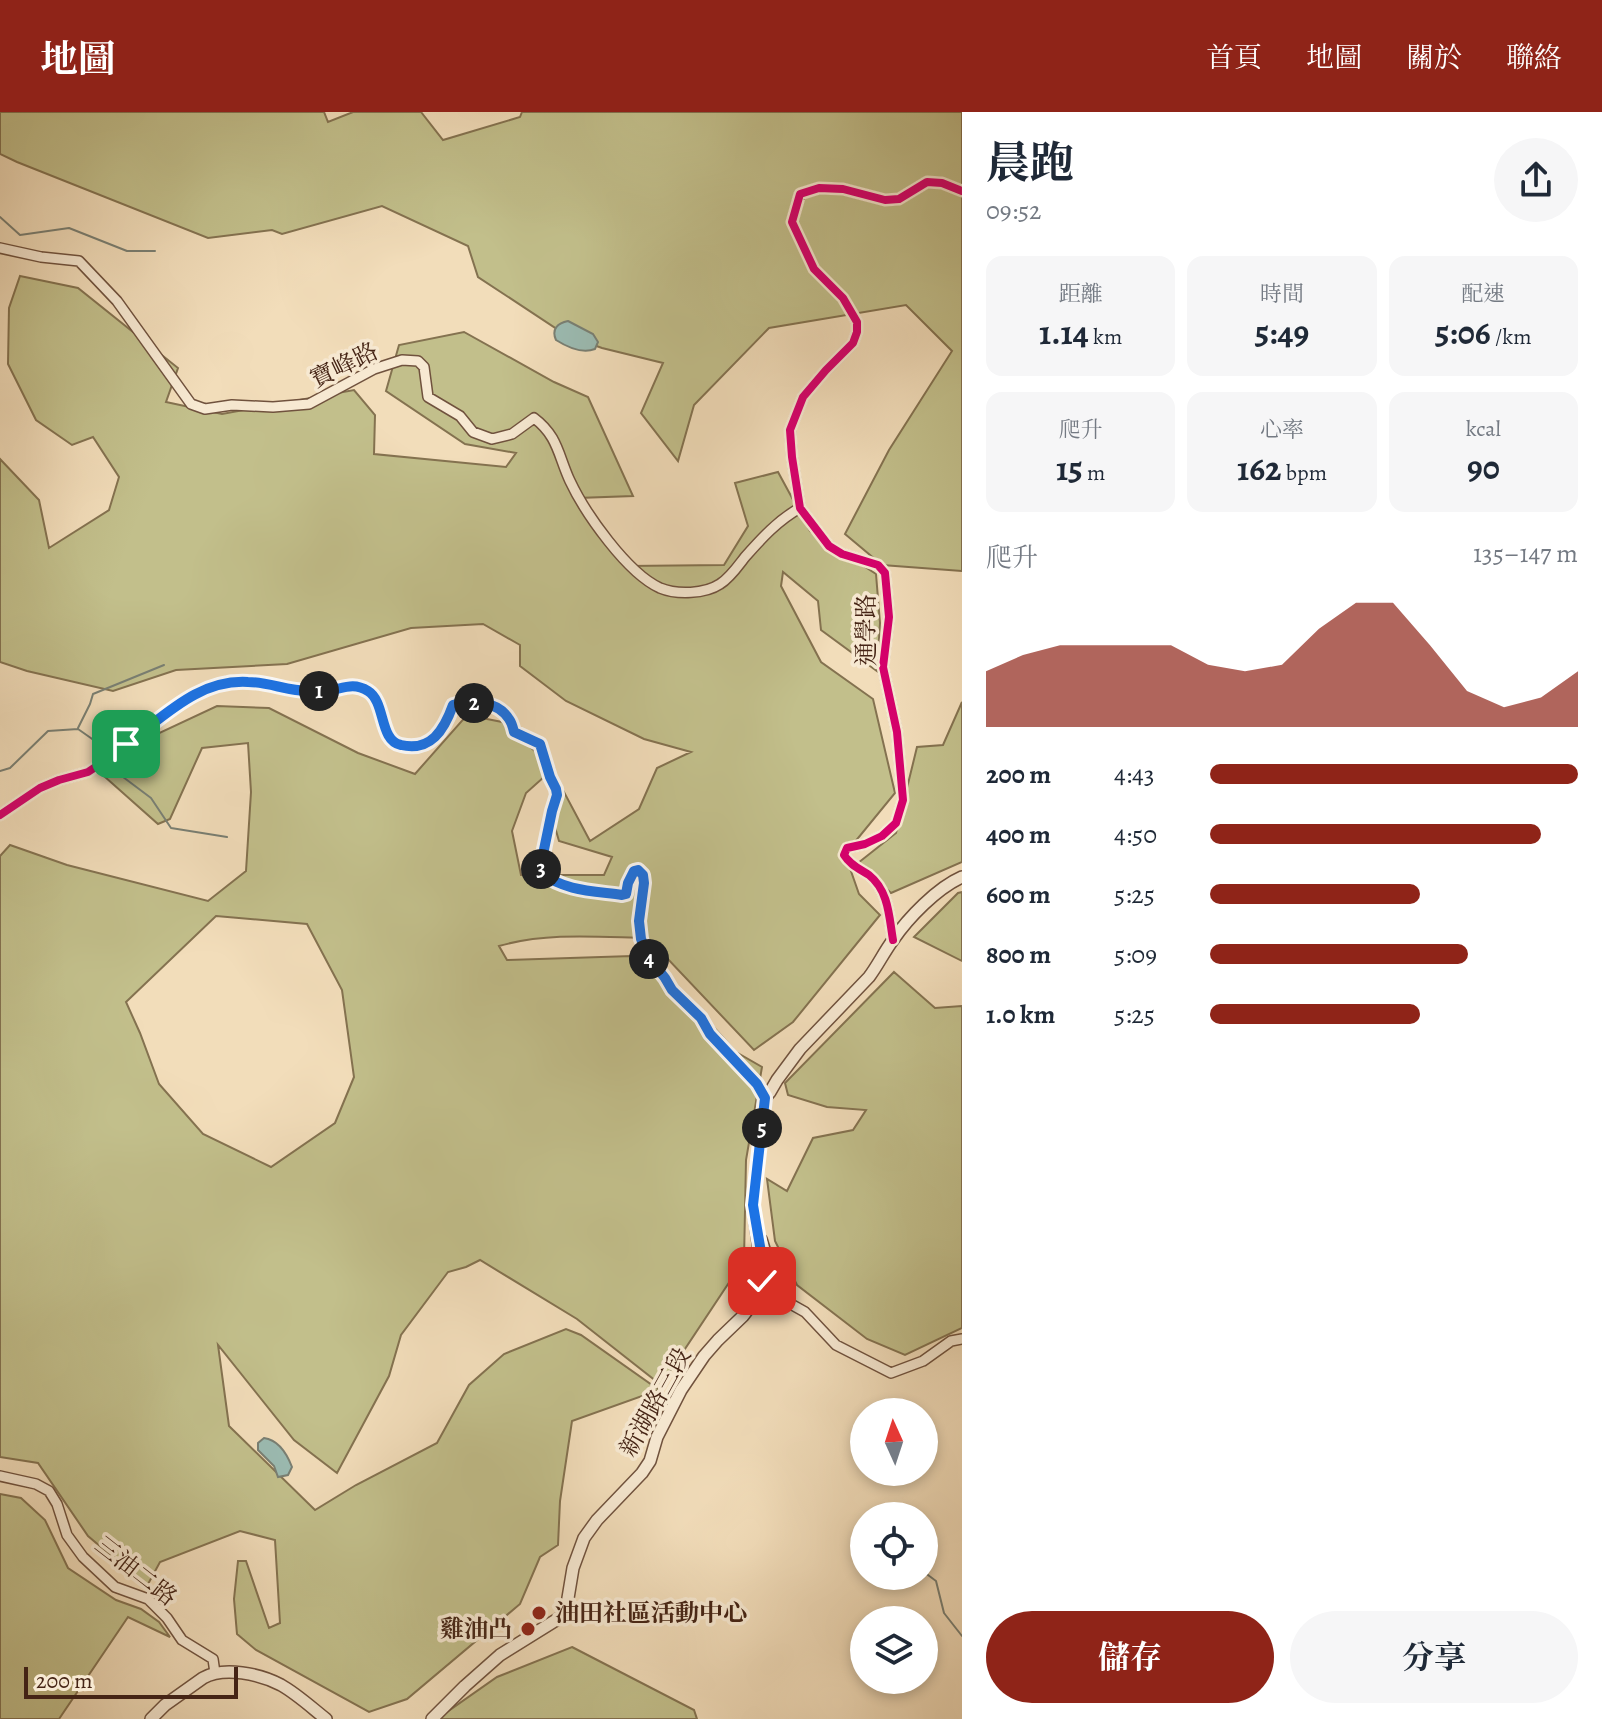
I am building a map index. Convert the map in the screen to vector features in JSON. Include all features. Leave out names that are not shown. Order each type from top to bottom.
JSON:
[{"type":"street","name":"通學路","points":[[893,940],[884,892],[872,877],[844,855],[847,848],[865,844],[889,830],[896,823],[903,800],[897,732],[883,667],[889,617],[885,573],[878,565],[842,554],[829,546],[800,508],[790,430],[803,397],[853,343],[857,322],[843,298],[814,269],[792,222],[800,194],[819,188],[843,189],[885,200],[899,199],[927,182],[942,183],[962,191]]},
{"type":"street","name":"寶峰路","points":[[0,248],[79,261],[117,301],[191,404],[205,409],[232,405],[273,407],[309,404],[374,369],[402,360],[418,361],[424,367],[428,397],[460,416],[473,432],[492,439],[512,434],[534,418],[551,434],[570,482],[624,560],[661,588],[679,592],[699,591],[721,584],[785,517],[800,508]]},
{"type":"street","points":[[0,815],[40,788],[88,772],[182,702],[229,681],[306,691],[357,686],[376,698],[384,726],[394,743],[409,746],[421,746],[434,739],[453,705],[464,702],[491,704],[508,717],[514,732],[540,744],[556,789],[541,864],[542,873],[572,888],[622,895],[626,894],[634,871],[638,870],[643,875],[639,921],[641,939],[650,959],[672,990],[701,1018],[710,1034],[757,1084],[765,1098]]},
{"type":"street","points":[[962,877],[923,906],[893,940],[869,977],[791,1060],[765,1098],[753,1205],[762,1272],[756,1299],[780,1298],[805,1312],[836,1345],[891,1373],[923,1361],[951,1341],[962,1339]]},
{"type":"street","points":[[756,1221],[780,1298]]},
{"type":"street","name":"新湖路三段","points":[[432,1719],[500,1655],[561,1617],[566,1610],[573,1568],[584,1538],[642,1473],[681,1390],[704,1356],[732,1329],[756,1299]]},
{"type":"street","name":"三油二路","points":[[0,1476],[36,1484],[49,1491],[57,1504],[67,1535],[83,1557],[115,1587],[148,1599],[167,1618],[182,1640],[213,1659],[215,1673]]},
{"type":"street","points":[[151,1719],[203,1678],[226,1672],[281,1685],[326,1719]]},
{"type":"shaded area","points":[[0,112],[324,112],[328,122],[353,112],[421,112],[443,140],[520,117],[522,112],[962,112],[962,571],[882,565],[845,534],[889,450],[952,351],[906,305],[769,328],[694,405],[678,461],[641,413],[663,363],[602,348],[566,335],[478,277],[468,246],[382,206],[282,234],[272,230],[208,238],[0,154]]},
{"type":"shaded area","points":[[20,276],[78,288],[178,368],[166,402],[222,414],[354,390],[375,415],[374,454],[506,467],[516,453],[465,444],[386,391],[399,345],[464,332],[554,382],[588,397],[633,496],[578,498],[627,566],[724,565],[748,526],[735,483],[778,472],[810,531],[876,574],[880,623],[877,671],[821,630],[818,601],[783,572],[781,586],[821,662],[873,699],[895,793],[845,854],[859,894],[880,915],[793,1022],[754,1050],[648,938],[554,937],[499,946],[507,960],[632,956],[675,984],[736,1052],[762,1067],[746,1160],[744,1260],[661,1385],[577,1319],[480,1260],[448,1272],[401,1335],[389,1376],[337,1473],[294,1440],[218,1345],[229,1426],[315,1510],[437,1443],[469,1385],[504,1354],[566,1329],[581,1335],[659,1390],[572,1421],[560,1501],[558,1545],[540,1557],[520,1604],[407,1699],[369,1712],[256,1650],[237,1634],[234,1599],[238,1561],[246,1561],[269,1628],[280,1623],[275,1540],[240,1531],[160,1562],[147,1586],[88,1536],[38,1463],[0,1457],[0,856],[10,845],[67,865],[208,901],[246,871],[251,792],[248,743],[202,748],[170,819],[158,824],[105,777],[140,742],[217,706],[269,708],[358,753],[415,774],[467,715],[502,722],[554,768],[526,793],[512,831],[521,875],[604,875],[612,857],[559,841],[550,810],[564,792],[590,841],[639,809],[657,768],[691,752],[644,739],[566,701],[520,666],[520,645],[483,624],[411,628],[287,664],[176,670],[113,691],[0,662],[0,459],[39,500],[49,548],[109,510],[119,477],[93,437],[72,445],[36,420],[8,364],[9,308]],"holes":[[[216,916],[307,924],[342,990],[354,1077],[335,1123],[271,1167],[203,1134],[159,1084],[126,1002]]]},
{"type":"shaded area","points":[[962,702],[962,862],[891,893],[858,863],[896,833],[917,747],[943,745]]},
{"type":"shaded area","points":[[962,892],[962,961],[914,937]]},
{"type":"shaded area","points":[[894,972],[935,1008],[962,1006],[962,1328],[905,1355],[867,1339],[797,1285],[775,1241],[767,1179],[787,1191],[813,1138],[853,1130],[866,1110],[827,1107],[788,1095],[785,1083]]},
{"type":"shaded area","points":[[0,1494],[21,1498],[45,1520],[68,1568],[116,1600],[141,1609],[159,1622],[170,1637],[128,1617],[59,1719],[0,1719]]},
{"type":"shaded area","points":[[572,1647],[694,1710],[697,1719],[437,1719],[497,1677]]},
{"type":"water","points":[[568,321],[593,334],[598,342],[595,349],[580,350],[556,340],[556,327]]},
{"type":"water","points":[[264,1438],[274,1442],[285,1453],[292,1467],[288,1475],[278,1477],[274,1466],[258,1450],[258,1443]]},
{"type":"waterway","points":[[0,217],[20,235],[69,228],[127,251],[155,251]]},
{"type":"waterway","points":[[78,728],[93,694],[164,665]]},
{"type":"waterway","points":[[0,771],[10,768],[48,731],[78,729],[108,752]]},
{"type":"waterway","points":[[112,762],[119,774],[151,798],[171,828],[227,837]]},
{"type":"waterway","points":[[938,1589],[944,1613],[962,1636]]},
{"type":"cycle path","points":[[893,940],[881,889],[876,881],[844,855],[847,848],[882,836],[896,823],[903,800],[897,732],[883,667],[889,617],[885,573],[878,565],[842,554],[829,546],[800,508],[790,430],[803,397],[853,343],[857,322],[843,298],[814,269],[792,222],[800,194],[819,188],[843,189],[885,200],[899,199],[927,182],[942,183],[962,191]]},
{"type":"cycle path","points":[[0,815],[40,788],[88,772],[173,708],[201,691],[229,681],[306,691],[357,686],[376,698],[384,726],[394,743],[406,746],[425,744],[432,739],[444,725],[453,705],[468,702],[491,705],[504,713],[514,732],[540,744],[556,789],[541,864],[542,873],[570,887],[622,895],[626,894],[634,871],[638,870],[643,875],[639,921],[641,939],[650,959],[672,990],[701,1018],[710,1034],[757,1084],[765,1098]]},
{"type":"place","name":"油田社區活動中心","points":[[539,1613]]},
{"type":"place","name":"雞油凸","points":[[528,1629]]},
{"type":"route","points":[[126,744],[173,708],[201,691],[229,681],[306,691],[357,686],[376,698],[384,726],[394,743],[409,746],[421,746],[434,739],[453,705],[464,702],[491,704],[508,717],[514,732],[540,744],[557,795],[541,864],[542,873],[572,888],[622,895],[626,894],[634,871],[638,870],[643,875],[639,921],[641,939],[650,959],[672,990],[701,1018],[710,1034],[757,1084],[765,1098],[753,1205],[762,1258],[762,1281]]}]
